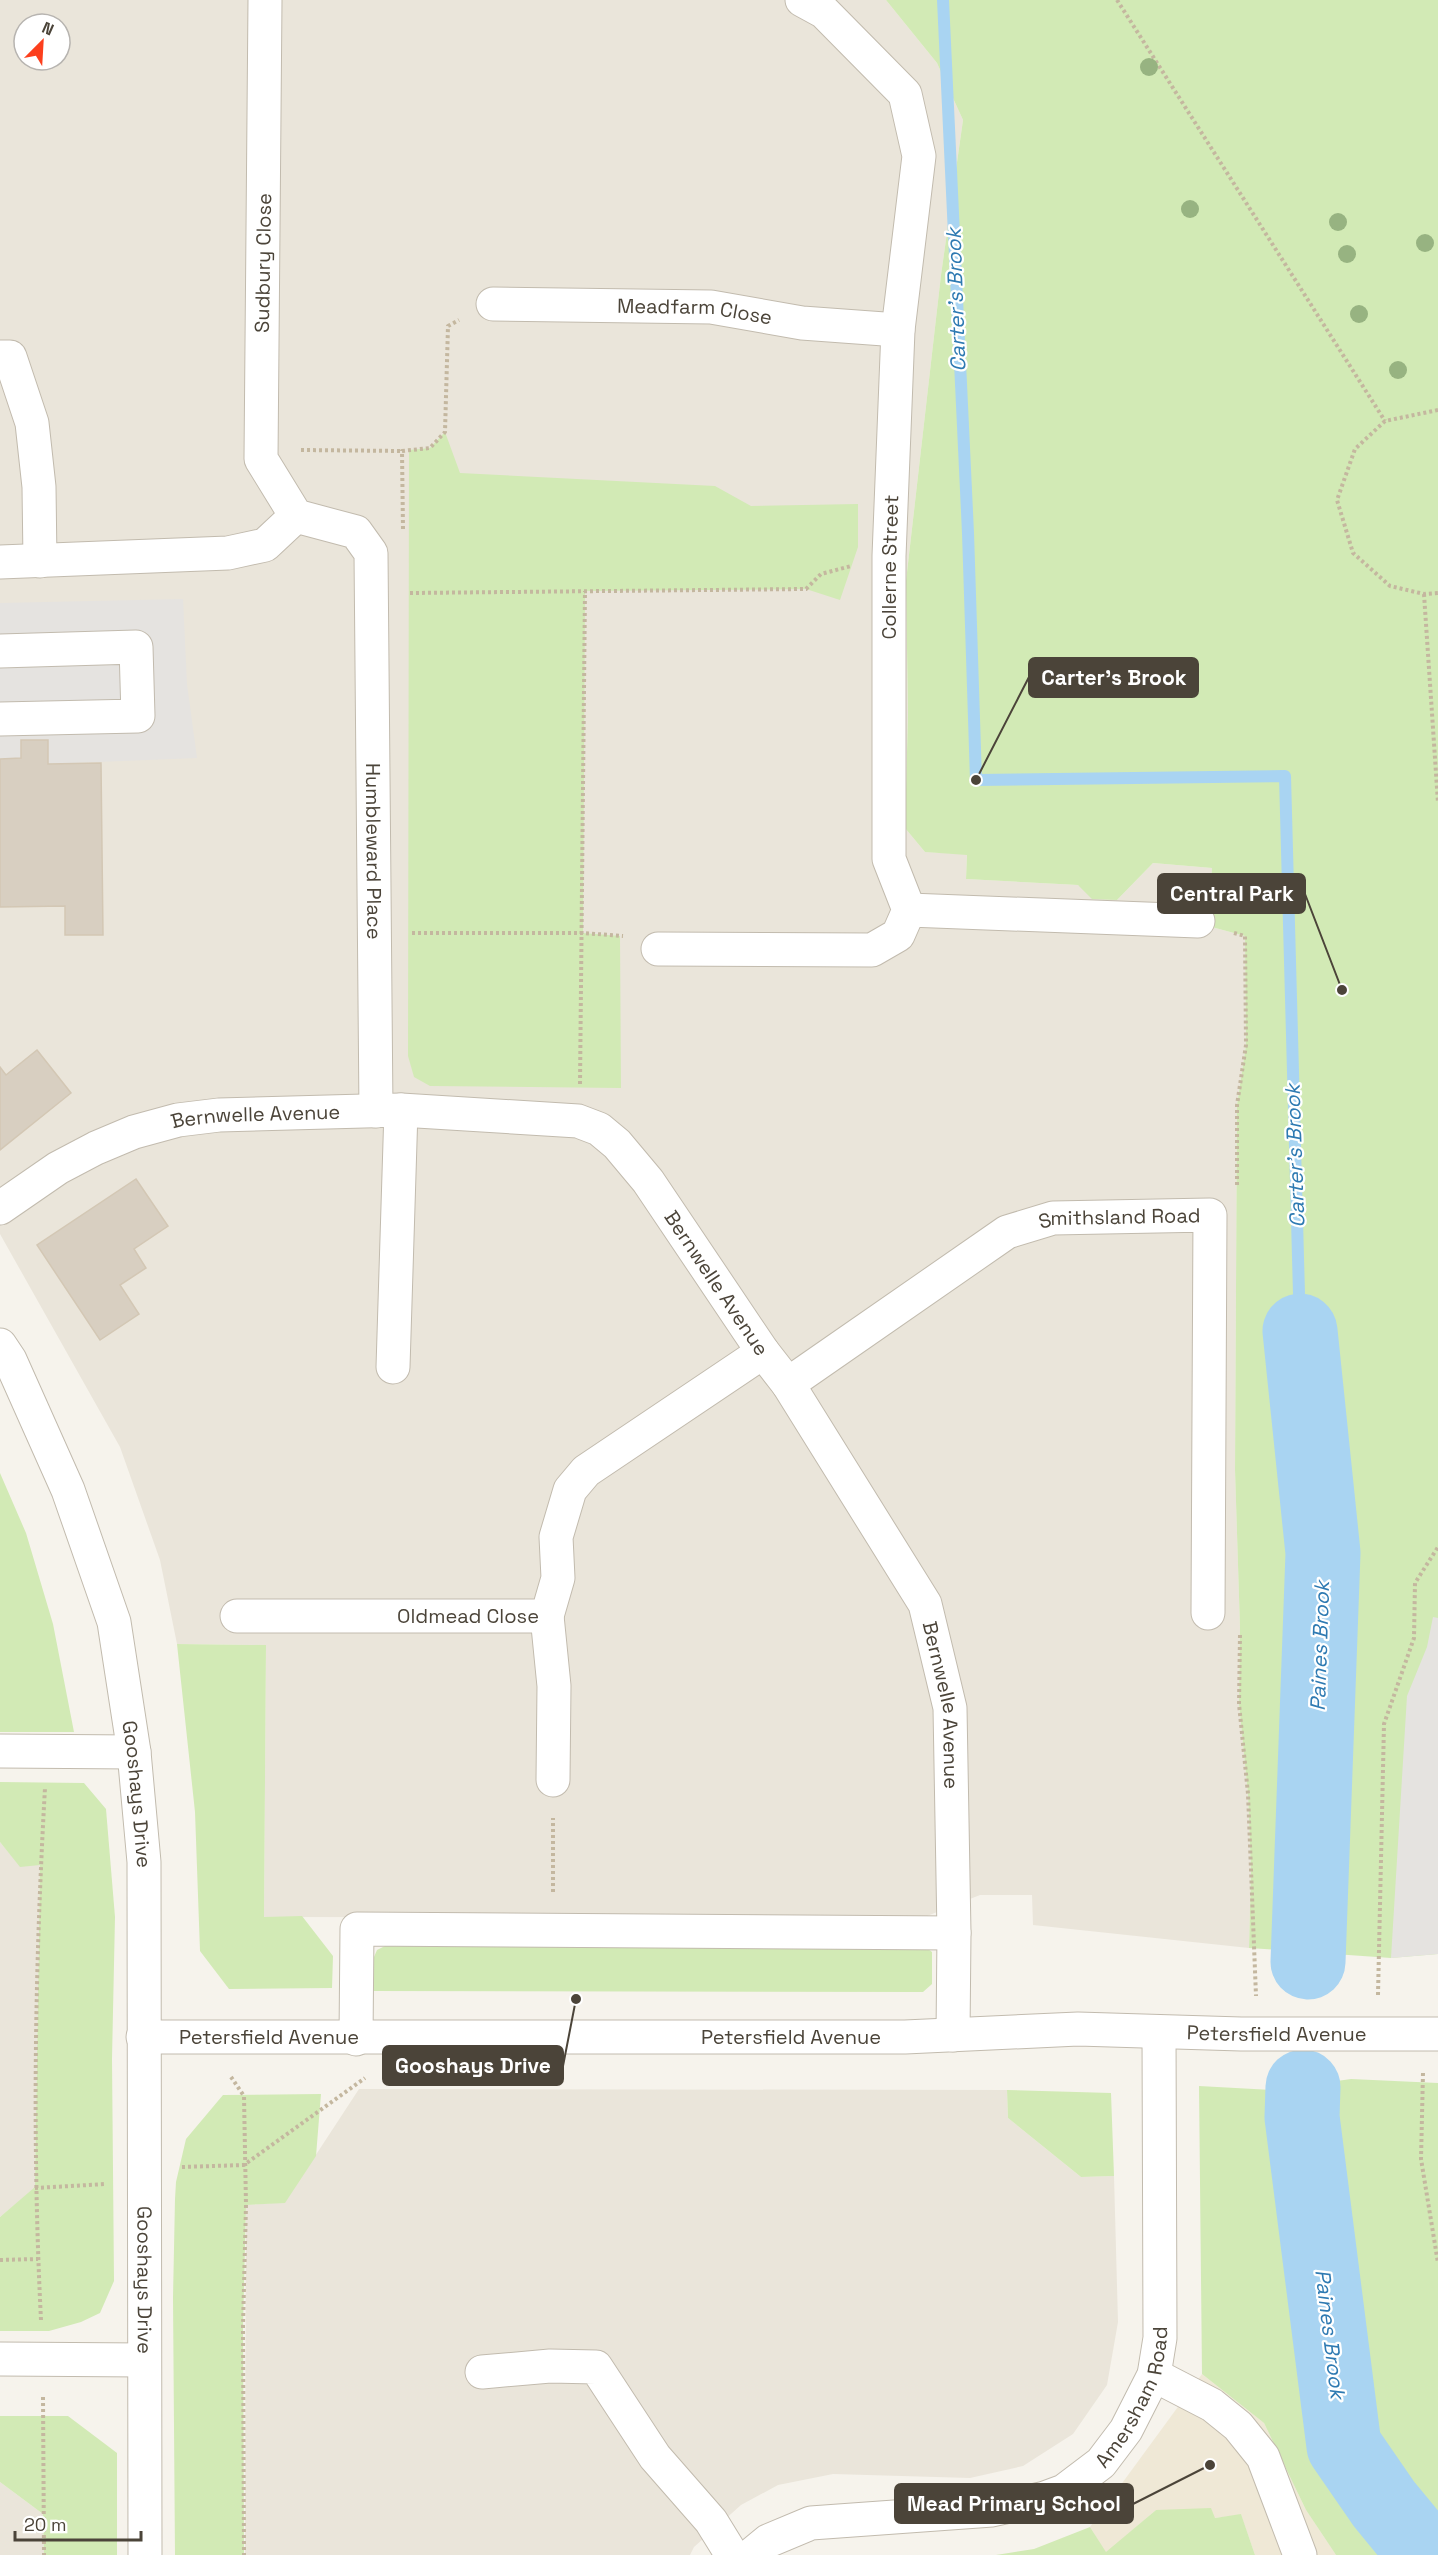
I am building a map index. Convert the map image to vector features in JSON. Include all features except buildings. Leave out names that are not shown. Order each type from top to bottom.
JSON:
[{"type":"street","name":"Sudbury Close","points":[[265,0],[261,459],[296,516]]},
{"type":"street","name":"Collerne Street","points":[[802,0],[824,12],[905,94],[919,156],[898,330],[889,556],[889,859],[909,910]]},
{"type":"street","name":"Meadfarm Close","points":[[493,304],[711,307],[802,322],[898,330]]},
{"type":"street","points":[[0,357],[10,357],[32,423],[39,487],[40,561]]},
{"type":"street","points":[[0,562],[228,553],[265,545],[296,516],[356,532],[371,553],[373,593]]},
{"type":"street","name":"Humbleward Place","points":[[373,593],[375,933],[388,1111],[393,1367]]},
{"type":"street","points":[[0,651],[136,647],[138,716],[0,719]]},
{"type":"street","points":[[658,949],[872,950],[898,935],[909,910],[1198,921]]},
{"type":"street","name":"Bernwelle Avenue","points":[[0,1208],[58,1168],[96,1148],[134,1132],[178,1120],[219,1115],[388,1111],[578,1121],[599,1129],[617,1144],[648,1181],[763,1352],[788,1384],[925,1604],[950,1708],[954,1933],[953,2035]]},
{"type":"street","name":"Smithsland Road","points":[[788,1384],[1007,1232],[1053,1218],[1210,1215],[1208,1613]]},
{"type":"street","name":"Gooshays Drive","points":[[0,1345],[10,1360],[68,1490],[114,1622],[134,1752],[144,1862],[142,2037],[146,2183],[145,2555]]},
{"type":"street","name":"Oldmead Close","points":[[237,1616],[547,1616],[558,1578],[556,1537],[570,1490],[586,1471],[763,1352]]},
{"type":"street","points":[[547,1616],[554,1686],[553,1780]]},
{"type":"street","points":[[0,1751],[134,1752]]},
{"type":"street","points":[[356,2038],[357,1929],[954,1933]]},
{"type":"street","name":"Petersfield Avenue","points":[[142,2037],[953,2035],[1078,2029],[1159,2032],[1438,2034]]},
{"type":"street","name":"Amersham Road","points":[[751,2555],[768,2541],[811,2523],[992,2510],[1045,2498],[1064,2491],[1101,2463],[1126,2430],[1154,2375],[1160,2338],[1159,2032]]},
{"type":"street","points":[[0,2359],[144,2360]]},
{"type":"street","points":[[482,2372],[550,2366],[596,2367],[655,2457],[711,2521],[732,2555]]},
{"type":"street","points":[[1154,2375],[1212,2405],[1238,2426],[1263,2457],[1300,2555]]},
{"type":"path","points":[[1117,0],[1385,422]]},
{"type":"path","points":[[261,449],[402,451],[430,448],[445,432],[448,326],[493,304]]},
{"type":"path","points":[[1438,410],[1385,422],[1355,448],[1338,500],[1353,553],[1390,586],[1425,594],[1438,593]]},
{"type":"path","points":[[402,451],[403,534]]},
{"type":"path","points":[[373,593],[806,589],[821,574],[889,556]]},
{"type":"path","points":[[578,1121],[583,933],[585,591]]},
{"type":"path","points":[[1425,594],[1438,803]]},
{"type":"path","points":[[375,933],[583,933],[653,936],[658,949]]},
{"type":"path","points":[[1378,1995],[1384,1724],[1413,1638],[1415,1583],[1438,1547]]},
{"type":"path","points":[[44,2555],[43,2359],[35,2188],[40,1864],[47,1752]]},
{"type":"path","points":[[552,1931],[553,1780]]},
{"type":"path","points":[[231,2068],[230,2076],[244,2096],[246,2205],[243,2338],[244,2555]]},
{"type":"path","points":[[1423,2072],[1421,2159],[1438,2263]]},
{"type":"path","points":[[35,2188],[176,2182],[179,2167],[244,2165],[371,2074]]},
{"type":"path","points":[[0,2260],[38,2259]]},
{"type":"shaded area","points":[[0,0],[886,0],[937,63],[963,120],[941,275],[906,581],[908,714],[905,828],[925,852],[967,854],[966,879],[1078,885],[1117,900],[1153,863],[1212,868],[1208,926],[1245,936],[1246,1045],[1237,1105],[1235,1470],[1240,1628],[1239,1704],[1248,1794],[1251,1872],[1249,1948],[1033,1925],[1032,1895],[980,1895],[922,1918],[264,1917],[266,1645],[177,1644],[160,1560],[120,1447],[0,1234]]},
{"type":"shaded area","points":[[183,599],[187,684],[197,758],[48,764],[48,740],[21,740],[21,758],[0,759],[0,603]]},
{"type":"shaded area","points":[[1433,1617],[1438,1618],[1438,1954],[1391,1958],[1407,1696],[1427,1647]]},
{"type":"shaded area","points":[[0,1842],[20,1866],[40,1864],[35,2188],[0,2217]]},
{"type":"shaded area","points":[[359,2089],[1007,2090],[1008,2118],[1081,2177],[1114,2176],[1118,2322],[1107,2385],[1073,2434],[1023,2466],[970,2478],[833,2474],[778,2485],[741,2505],[694,2547],[690,2555],[245,2555],[246,2205],[285,2202]]},
{"type":"shaded area","points":[[1202,2374],[1264,2423],[1306,2510],[1336,2555],[1255,2555],[1241,2515],[1214,2518],[1156,2510],[1106,2553],[1090,2527]]},
{"type":"shaded area","points":[[0,2482],[43,2514],[44,2555],[0,2555]]},
{"type":"green space","points":[[886,0],[1438,0],[1438,1954],[1391,1958],[1249,1948],[1251,1871],[1248,1794],[1239,1704],[1240,1628],[1235,1470],[1237,1105],[1246,1045],[1245,936],[1208,926],[1212,868],[1153,863],[1117,900],[1092,899],[1078,885],[966,879],[967,855],[925,852],[905,828],[908,714],[906,581],[941,275],[963,120],[937,63]]},
{"type":"green space","points":[[445,432],[460,473],[715,486],[751,506],[858,504],[858,547],[840,600],[806,589],[585,591],[583,933],[620,936],[621,1088],[430,1086],[414,1077],[408,1056],[409,450],[430,448]]},
{"type":"green space","points":[[0,1473],[26,1533],[53,1624],[74,1732],[0,1732]]},
{"type":"green space","points":[[177,1644],[266,1645],[264,1917],[302,1916],[333,1956],[332,1988],[229,1989],[200,1951],[195,1812]]},
{"type":"green space","points":[[0,1782],[84,1783],[106,1809],[115,1917],[112,2059],[114,2281],[100,2313],[81,2322],[49,2331],[0,2331],[0,2217],[35,2187],[40,1865],[20,1867],[0,1842]]},
{"type":"green space","points":[[393,1942],[924,1946],[932,1952],[932,1984],[923,1992],[369,1991],[368,1971],[377,1950]]},
{"type":"green space","points":[[1351,2079],[1438,2083],[1438,2555],[1336,2555],[1306,2510],[1264,2423],[1202,2374],[1199,2086],[1273,2090]]},
{"type":"green space","points":[[1007,2090],[1111,2093],[1114,2176],[1081,2177],[1008,2118]]},
{"type":"green space","points":[[321,2094],[316,2156],[285,2203],[246,2205],[243,2326],[244,2555],[175,2555],[173,2298],[175,2199],[176,2182],[186,2139],[223,2095]]},
{"type":"green space","points":[[0,2416],[68,2416],[117,2453],[117,2555],[44,2555],[43,2514],[0,2482]]},
{"type":"green space","points":[[1211,2508],[1215,2518],[1241,2514],[1255,2555],[996,2555],[1034,2549],[1090,2527],[1106,2552],[1156,2510]]},
{"type":"waterway","name":"Carter's Brook","points":[[943,0],[968,533],[976,780],[1285,776],[1300,1331]]},
{"type":"waterway","name":"Paines Brook","points":[[1300,1331],[1323,1553],[1308,1962]]},
{"type":"waterway","name":"Paines Brook","points":[[1303,2087],[1302,2117],[1344,2446],[1384,2504],[1426,2555]]},
{"type":"place","name":"Carter's Brook","points":[[976,780]]},
{"type":"place","name":"Central Park","points":[[1342,990]]},
{"type":"place","name":"Gooshays Drive","points":[[576,1999]]},
{"type":"place","name":"Mead Primary School","points":[[1210,2465]]}]
